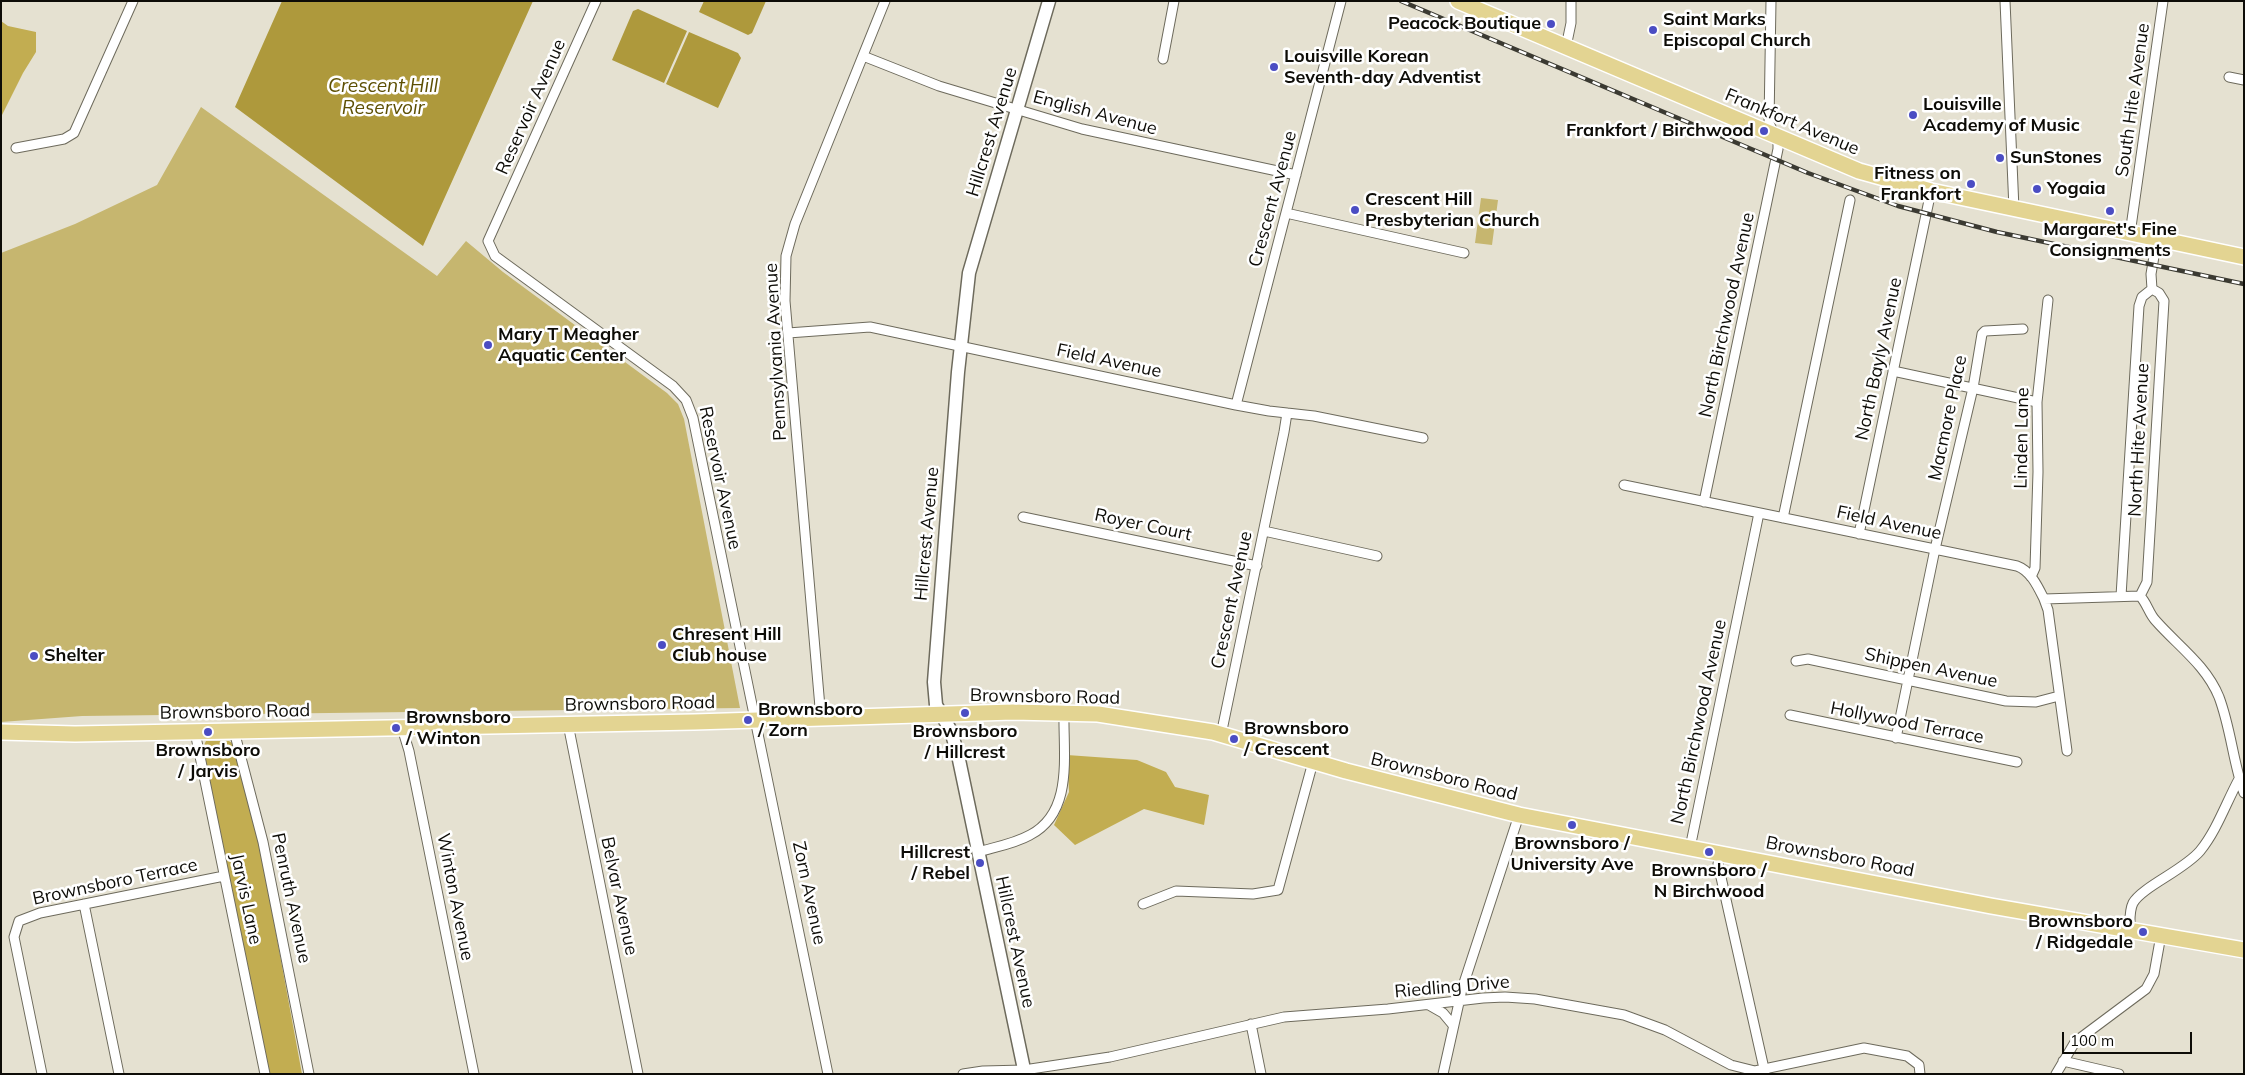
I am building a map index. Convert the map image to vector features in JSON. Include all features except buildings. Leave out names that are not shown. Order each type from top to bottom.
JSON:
[{"type":"main road","name":"Hillcrest Avenue","points":[[1024,1073],[958,755],[951,731],[941,714],[934,696],[934,682],[961,347],[969,273],[1049,1]]},
{"type":"main road","name":"Frankfort Avenue","points":[[1458,1],[1859,171],[1931,191],[2244,257]]},
{"type":"main road","name":"Brownsboro Road","points":[[1,732],[67,734],[195,732],[1064,712],[1121,716],[1221,735],[1313,762],[1519,815],[1720,854],[2244,950]]},
{"type":"street","points":[[16,148],[64,138],[74,133],[133,1]]},
{"type":"street","name":"Reservoir Avenue","points":[[596,1],[488,241],[495,256],[673,386],[686,400],[693,418],[755,720]]},
{"type":"street","name":"Pennsylvania Avenue","points":[[821,719],[784,276],[790,237],[885,1]]},
{"type":"street","points":[[1162,59],[1174,1]]},
{"type":"street","name":"Crescent Avenue","points":[[1236,405],[1341,1]]},
{"type":"street","points":[[1566,47],[1571,23],[1571,1]]},
{"type":"street","name":"North Birchwood Avenue","points":[[1704,502],[1778,149],[1769,123],[1771,1]]},
{"type":"street","points":[[2005,1],[2014,209]]},
{"type":"street","name":"South Hite Avenue","points":[[2130,234],[2163,1]]},
{"type":"street","name":"English Avenue","points":[[863,56],[938,86],[1107,136],[1296,175]]},
{"type":"street","points":[[2229,78],[2244,80]]},
{"type":"street","name":"North Bayly Avenue","points":[[1859,534],[1931,191]]},
{"type":"street","points":[[1783,518],[1850,200]]},
{"type":"street","points":[[1286,213],[1464,253]]},
{"type":"street","points":[[2152,289],[2151,274],[2157,239]]},
{"type":"street","name":"North Hite Avenue","points":[[2121,596],[2139,306],[2142,298],[2152,289],[2159,293],[2164,301],[2147,582],[2136,596]]},
{"type":"street","name":"Linden Lane","points":[[2031,576],[2034,572],[2035,559],[2038,472],[2036,402],[2048,300]]},
{"type":"street","name":"Field Avenue","points":[[788,333],[870,327],[1236,405],[1314,416],[1423,438]]},
{"type":"street","name":"Macmore Place","points":[[1935,550],[1973,388],[1982,334],[1986,331],[2023,329]]},
{"type":"street","points":[[1893,372],[2036,402]]},
{"type":"street","name":"Crescent Avenue","points":[[1221,735],[1264,531],[1286,413]]},
{"type":"street","name":"Field Avenue","points":[[1624,485],[2017,566],[2023,568],[2031,576]]},
{"type":"street","name":"North Birchwood Avenue","points":[[1690,848],[1759,513]]},
{"type":"street","name":"Royer Court","points":[[1023,517],[1256,566]]},
{"type":"street","points":[[1264,531],[1377,556]]},
{"type":"street","points":[[1896,738],[1935,550]]},
{"type":"street","points":[[2031,576],[2048,610],[2067,751]]},
{"type":"street","points":[[2044,599],[2136,596],[2145,601],[2155,621],[2186,650],[2213,685],[2226,719],[2244,794]]},
{"type":"street","name":"Shippen Avenue","points":[[1796,661],[1808,659],[2021,702],[2036,702],[2059,696]]},
{"type":"street","points":[[978,852],[1028,836],[1046,824],[1052,817],[1059,803],[1063,783],[1064,712]]},
{"type":"street","name":"Hollywood Terrace","points":[[1790,715],[2018,762]]},
{"type":"street","name":"Zorn Avenue","points":[[755,720],[828,1074]]},
{"type":"street","name":"Belvar Avenue","points":[[568,724],[638,1074]]},
{"type":"street","name":"Winton Avenue","points":[[402,728],[474,1074]]},
{"type":"street","name":"Penruth Avenue","points":[[234,731],[263,842],[309,1074]]},
{"type":"street","name":"Jarvis Lane","points":[[195,732],[265,1074]]},
{"type":"street","points":[[1143,904],[1176,891],[1253,894],[1278,890],[1313,762]]},
{"type":"street","points":[[2130,930],[2133,903],[2141,895],[2176,872],[2199,853],[2211,835],[2239,779]]},
{"type":"street","points":[[1443,1074],[1459,1002],[1519,815]]},
{"type":"street","points":[[1720,854],[1718,864],[1765,1071]]},
{"type":"street","name":"Brownsboro Terrace","points":[[42,1074],[14,932],[19,921],[26,917],[84,904],[224,876]]},
{"type":"street","points":[[84,904],[119,1074]]},
{"type":"street","points":[[2056,1074],[2076,1042],[2131,1003],[2146,989],[2154,974],[2161,936]]},
{"type":"street","name":"Riedling Drive","points":[[1024,1073],[1284,1017],[1429,1005],[1483,998],[1519,998],[1597,1009],[1646,1022],[1731,1065],[1752,1071],[1765,1071],[1864,1048],[1907,1056],[1919,1065],[1920,1074]]},
{"type":"street","points":[[1429,1005],[1443,1013],[1453,1025]]},
{"type":"street","points":[[1251,1024],[1261,1074]]},
{"type":"street","points":[[2063,1061],[2119,1074]]},
{"type":"street","points":[[963,1074],[983,1071],[1024,1073]]},
{"type":"shaded area","points":[[1,21],[8,26],[36,32],[36,52],[1,117]]},
{"type":"shaded area","points":[[201,107],[437,276],[466,241],[503,272],[667,393],[678,404],[684,419],[740,708],[82,716],[1,722],[1,253],[75,224],[157,185]]},
{"type":"shaded area","points":[[1481,198],[1498,200],[1492,245],[1475,243]]},
{"type":"shaded area","points":[[206,741],[229,741],[235,745],[262,858],[302,1074],[270,1074],[203,747]]},
{"type":"shaded area","points":[[1067,755],[1137,760],[1166,772],[1175,787],[1209,795],[1204,825],[1144,809],[1075,845],[1054,825],[1069,792]]},
{"type":"water","name":"Crescent Hill Reservoir","points":[[282,1],[533,1],[423,246],[235,107]]},
{"type":"water","points":[[704,1],[766,1],[752,33],[748,35],[699,12]]},
{"type":"water","points":[[638,9],[687,31],[664,83],[612,60],[633,11]]},
{"type":"water","points":[[689,32],[738,53],[741,58],[718,108],[666,84]]},
{"type":"railway","points":[[1401,1],[1808,173],[1898,206],[1997,232],[2244,284]]},
{"type":"place","name":"Peacock Boutique","points":[[1551,24]]},
{"type":"place","name":"Saint Marks Episcopal Church","points":[[1653,30]]},
{"type":"place","name":"Louisville Korean Seventh-day Adventist","points":[[1274,67]]},
{"type":"place","name":"Louisville Academy of Music","points":[[1913,115]]},
{"type":"place","name":"Frankfort / Birchwood","points":[[1764,131]]},
{"type":"place","name":"SunStones","points":[[2000,158]]},
{"type":"place","name":"Fitness on Frankfort","points":[[1971,184]]},
{"type":"place","name":"Yogaia","points":[[2037,189]]},
{"type":"place","name":"Crescent Hill Presbyterian Church","points":[[1355,210]]},
{"type":"place","name":"Margaret's Fine Consignments","points":[[2110,211]]},
{"type":"place","name":"Mary T Meagher Aquatic Center","points":[[488,345]]},
{"type":"place","name":"Chresent Hill Club house","points":[[662,645]]},
{"type":"place","name":"Shelter","points":[[34,656]]},
{"type":"place","name":"Brownsboro / Hillcrest","points":[[965,713]]},
{"type":"place","name":"Brownsboro / Zorn","points":[[748,720]]},
{"type":"place","name":"Brownsboro / Winton","points":[[396,728]]},
{"type":"place","name":"Brownsboro / Jarvis","points":[[208,732]]},
{"type":"place","name":"Brownsboro / Crescent","points":[[1234,739]]},
{"type":"place","name":"Brownsboro / University Ave","points":[[1572,825]]},
{"type":"place","name":"Brownsboro / N Birchwood","points":[[1709,852]]},
{"type":"place","name":"Hillcrest / Rebel","points":[[980,863]]},
{"type":"place","name":"Brownsboro / Ridgedale","points":[[2143,932]]}]
